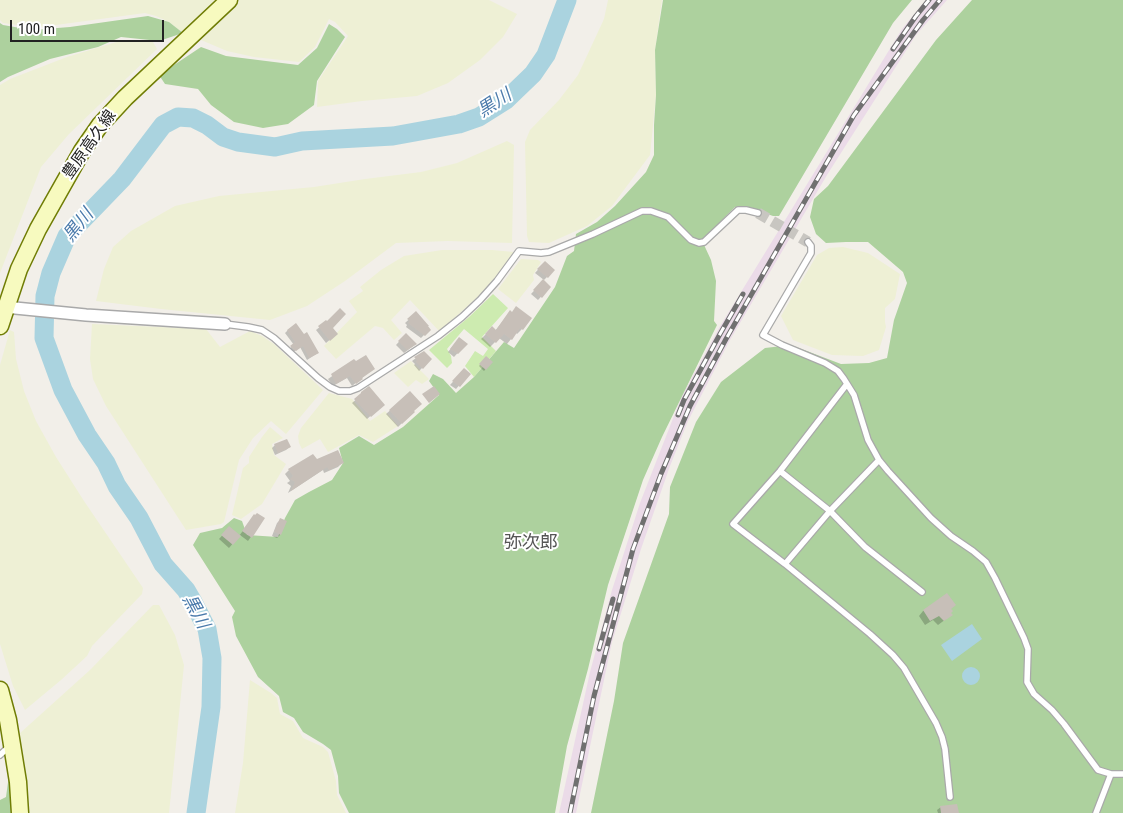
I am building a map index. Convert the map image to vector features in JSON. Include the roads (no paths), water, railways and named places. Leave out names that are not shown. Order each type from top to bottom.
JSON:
[{"type":"main road","name":"豊原高久線","points":[[0,326],[19,269],[38,228],[82,151],[100,125],[125,98],[230,0]]},
{"type":"main road","points":[[0,690],[8,720],[6,750],[18,782],[20,813]]},
{"type":"street","points":[[5,307],[225,324]]},
{"type":"lane","points":[[225,324],[262,330],[274,338],[330,387],[339,391],[350,391],[358,388],[438,336],[462,317],[486,294],[519,251],[549,252],[642,212],[652,211],[668,217],[691,240],[699,244],[704,242],[738,210],[758,213]]},
{"type":"lane","points":[[808,242],[811,246],[811,253],[763,335],[782,345],[825,362],[838,371],[854,395],[868,440],[888,472],[930,518],[986,562],[1024,638],[1028,649],[1028,682],[1034,694],[1064,724],[1098,770],[1111,774],[1123,774]]},
{"type":"lane","points":[[847,384],[780,471],[733,524],[870,634],[904,668],[942,737],[950,798]]},
{"type":"lane","points":[[785,564],[830,511],[879,460]]},
{"type":"lane","points":[[780,471],[830,511],[865,547],[922,592]]},
{"type":"lane","points":[[1096,813],[1111,774]]},
{"type":"water","points":[[972,624],[982,639],[952,661],[941,645]]},
{"type":"water","points":[[967,667],[975,667],[980,672],[978,683],[967,685],[962,680],[962,672]]},
{"type":"waterway","name":"黒川","points":[[196,813],[211,707],[212,658],[207,629],[186,590],[163,564],[139,518],[117,486],[106,463],[87,435],[63,390],[44,338],[45,296],[51,273],[67,236],[122,179],[163,125],[178,117],[193,118],[207,125],[223,137],[238,142],[275,147],[302,141],[393,136],[459,124],[479,117],[506,100],[533,74],[546,55],[567,0]]},
{"type":"tunnel","points":[[758,213],[808,242]]},
{"type":"railway","points":[[893,49],[929,0]]},
{"type":"railway","points":[[570,813],[594,696],[633,549],[661,474],[690,406],[726,339],[854,115],[923,20],[940,0]]},
{"type":"railway","points":[[678,415],[684,400],[743,294]]},
{"type":"railway","points":[[599,649],[613,599]]},
{"type":"district","name":"弥次郎","points":[[531,543]]}]
